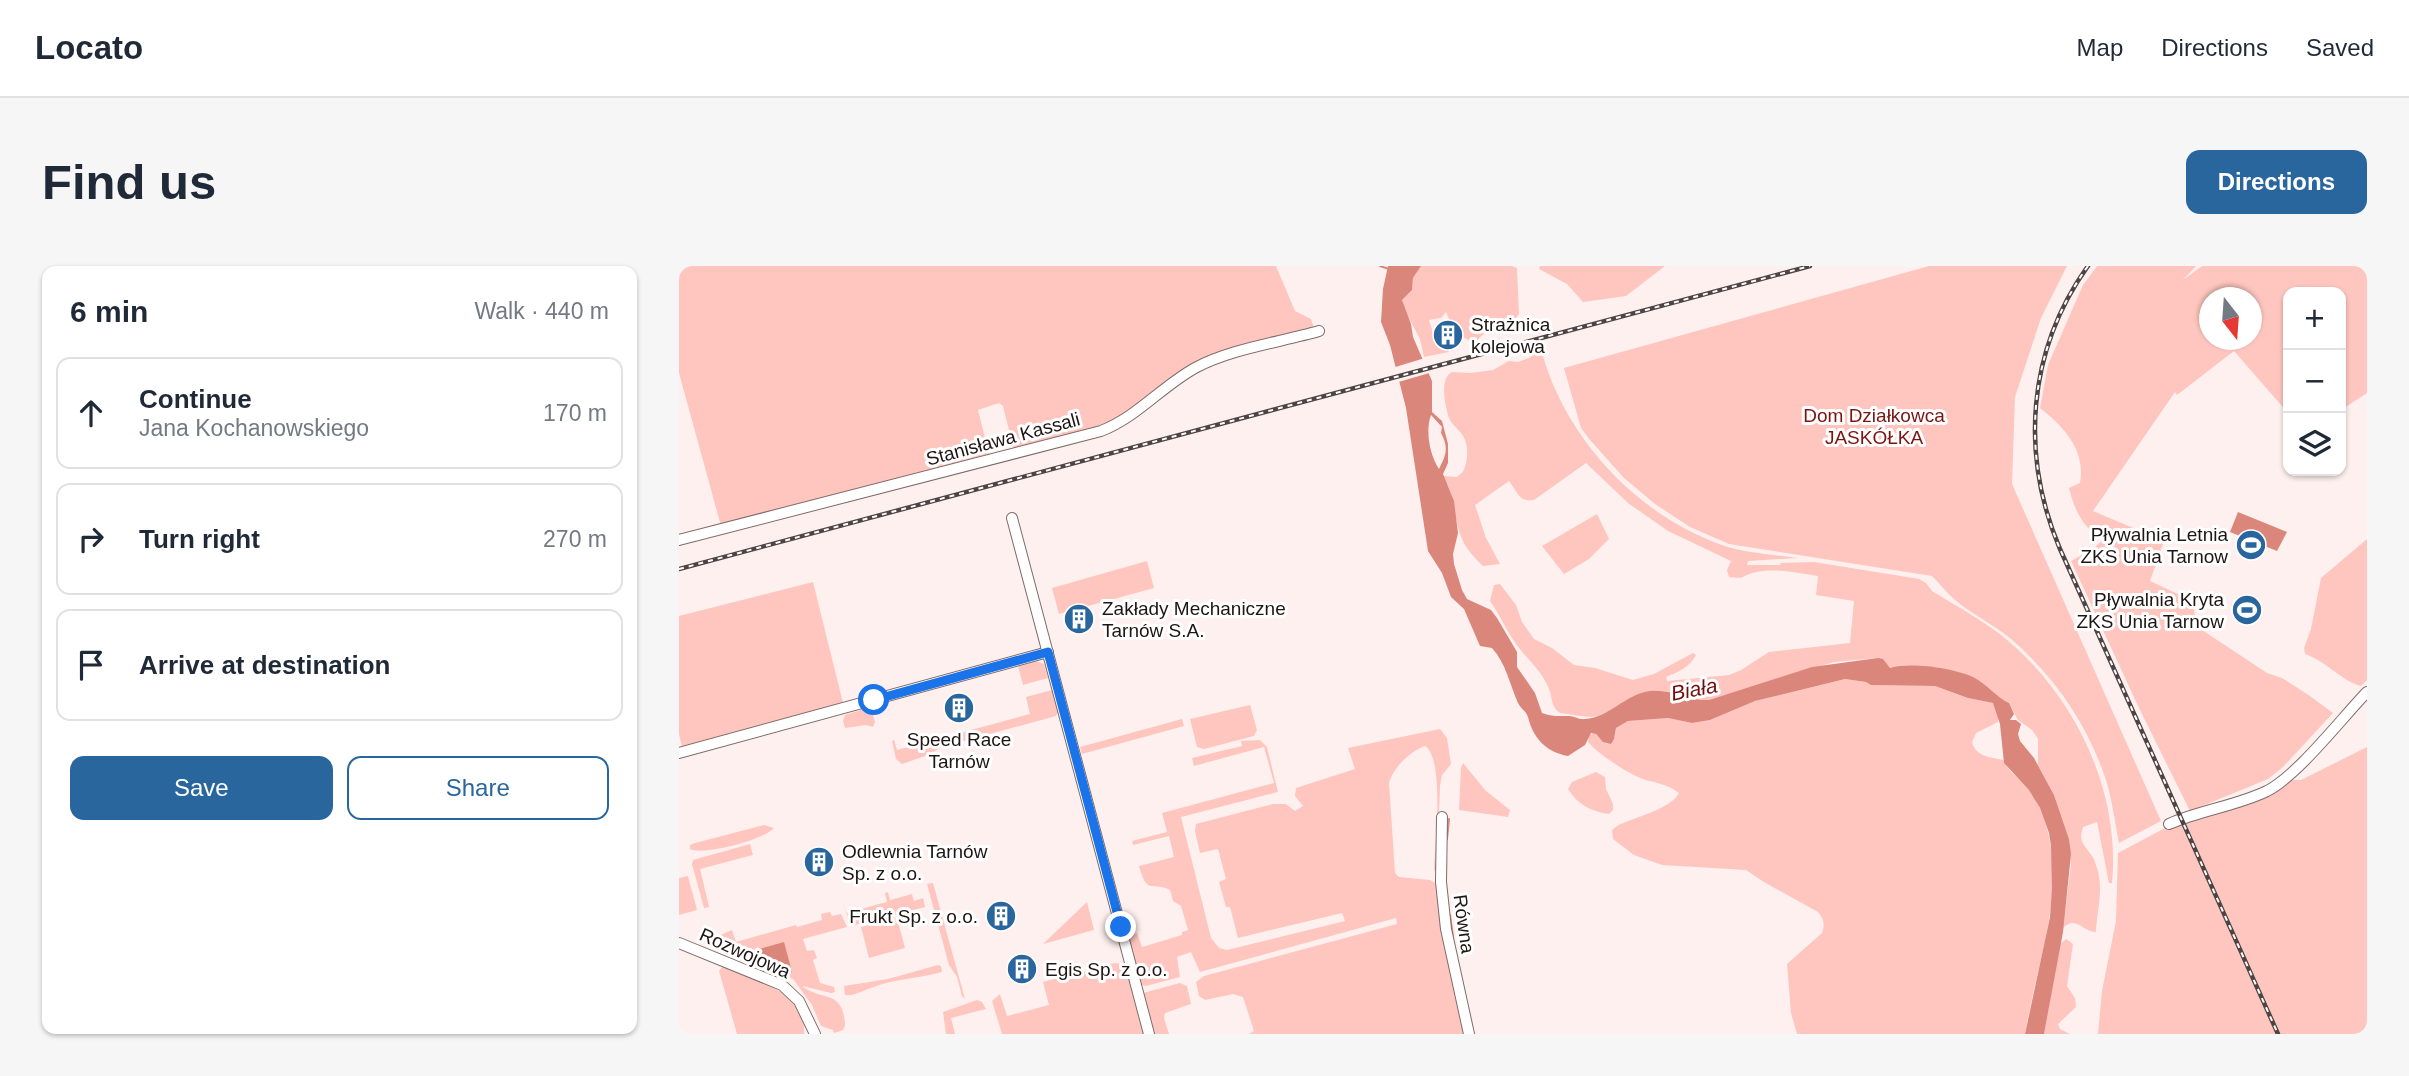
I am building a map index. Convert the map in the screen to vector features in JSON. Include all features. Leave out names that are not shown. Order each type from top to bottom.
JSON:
[{"type":"street","name":"Stanisława Kassali","points":[[679,540],[1101,431],[1129,418],[1178,379],[1205,363],[1319,331]]},
{"type":"street","points":[[1013,517],[1149,1034]]},
{"type":"street","points":[[679,753],[1048,652]]},
{"type":"street","points":[[2169,824],[2249,798],[2277,785],[2300,765],[2367,692]]},
{"type":"street","name":"Równa","points":[[1442,817],[1441,882],[1446,929],[1468,1034]]},
{"type":"street","name":"Rozwojowa","points":[[679,943],[782,985],[799,1001],[815,1034]]},
{"type":"green space","points":[[679,266],[1276,266],[1295,311],[1311,319],[1314,328],[1207,359],[1113,424],[1014,450],[1003,406],[999,403],[978,410],[989,454],[721,526],[679,373]]},
{"type":"green space","points":[[1421,266],[1517,268],[1519,314],[1512,324],[1487,331],[1474,343],[1455,333],[1446,312],[1441,318],[1429,320],[1436,343],[1441,341],[1449,352],[1424,357],[1420,339],[1402,300],[1412,290],[1413,278]]},
{"type":"green space","points":[[1540,266],[1665,266],[1626,296],[1583,302],[1567,284],[1539,269]]},
{"type":"green space","name":"Dom Działkowca JASKÓŁKA","points":[[1929,266],[2067,266],[2041,318],[2015,397],[2012,484],[2161,821],[2119,843],[2112,803],[2099,760],[2068,703],[2027,653],[1961,604],[1932,576],[1729,544],[1690,527],[1655,504],[1624,478],[1581,428],[1564,368]]},
{"type":"green space","points":[[2097,266],[2196,266],[2183,280],[2202,266],[2367,266],[2367,393],[2346,407],[2346,287],[2283,287],[2283,407],[2234,351],[2177,395],[2175,392],[2093,511],[2164,541],[2150,581],[2193,601],[2196,626],[2267,673],[2282,678],[2333,713],[2283,767],[2268,779],[2190,811],[2071,561],[2104,539],[2085,525],[2071,496],[2069,488],[2080,483],[2080,460],[2076,450],[2065,431],[2040,408],[2048,365],[2083,285]]},
{"type":"green space","points":[[1541,349],[1551,380],[1584,439],[1629,489],[1655,510],[1684,528],[1724,546],[1798,558],[1748,561],[1747,565],[1814,562],[1919,579],[1932,591],[2000,634],[2026,657],[2050,684],[2070,713],[2100,778],[2109,813],[2113,848],[2112,883],[2109,883],[2097,822],[2083,827],[2081,836],[2098,871],[2100,894],[2096,932],[2072,923],[2063,928],[2071,865],[2069,839],[2054,795],[2038,765],[2038,739],[2032,730],[2018,720],[2008,702],[1972,677],[1931,667],[1890,668],[1878,658],[1834,662],[1709,700],[1651,691],[1635,696],[1598,716],[1560,713],[1557,710],[1543,677],[1516,644],[1490,601],[1494,585],[1500,584],[1516,605],[1522,622],[1534,639],[1552,648],[1574,665],[1595,668],[1633,680],[1654,674],[1693,653],[1696,655],[1690,663],[1666,677],[1667,681],[1729,675],[1769,652],[1850,643],[1854,601],[1816,595],[1818,576],[1769,570],[1741,578],[1729,577],[1727,570],[1731,561],[1668,531],[1628,503],[1586,463],[1534,500],[1522,498],[1509,481],[1475,505],[1486,538],[1500,564],[1483,566],[1460,535],[1451,494],[1443,476],[1457,477],[1463,472],[1467,452],[1464,437],[1449,418],[1444,393],[1445,380],[1452,372],[1493,370],[1509,361],[1518,362],[1531,357],[1529,352]]},
{"type":"green space","points":[[1597,514],[1609,539],[1589,559],[1564,574],[1542,546]]},
{"type":"green space","points":[[2367,539],[2367,680],[2361,686],[2305,654],[2304,648],[2311,629],[2321,578]]},
{"type":"green space","points":[[1147,561],[1154,588],[1059,614],[1052,588]]},
{"type":"green space","points":[[813,582],[844,707],[682,747],[679,734],[679,616]]},
{"type":"green space","points":[[1036,661],[1044,664],[1048,678],[1023,685],[1018,666]]},
{"type":"green space","points":[[1845,679],[1871,685],[1935,686],[1968,698],[1993,703],[1996,708],[1998,722],[1976,733],[1972,742],[1980,753],[2003,760],[2030,791],[2041,811],[2053,867],[2048,923],[2025,1034],[1797,1034],[1791,1013],[1787,964],[1822,933],[1823,922],[1818,912],[1746,870],[1662,865],[1634,855],[1613,839],[1612,830],[1617,826],[1660,809],[1679,793],[1621,768],[1592,747],[1588,742],[1589,735],[1594,733],[1607,744],[1614,739],[1616,728],[1628,721],[1668,718],[1692,723],[1710,720],[1755,701]]},
{"type":"green space","points":[[1052,690],[1058,712],[1056,716],[942,747],[902,764],[896,759],[894,740],[897,750],[1030,714],[1026,697]]},
{"type":"green space","points":[[1250,705],[1257,730],[1254,736],[1204,749],[1197,747],[1190,719]]},
{"type":"green space","points":[[871,707],[875,722],[873,727],[866,725],[845,728],[845,715]]},
{"type":"green space","points":[[1182,719],[1184,726],[1082,754],[1080,747]]},
{"type":"green space","points":[[1440,729],[1447,738],[1451,764],[1442,775],[1440,786],[1437,873],[1434,870],[1437,785],[1431,754],[1425,746],[1403,761],[1389,783],[1395,873],[1399,877],[1430,880],[1437,884],[1465,1034],[1249,1034],[1254,1031],[1243,997],[1233,994],[1205,1000],[1199,996],[1196,982],[1204,976],[1397,924],[1396,918],[1200,972],[1191,952],[1177,957],[1180,977],[1146,986],[1139,984],[1125,931],[1129,927],[1129,935],[1137,933],[1142,947],[1182,935],[1182,932],[1188,930],[1181,906],[1173,901],[1170,890],[1148,884],[1139,866],[1174,857],[1169,836],[1133,845],[1132,841],[1167,832],[1162,813],[1274,783],[1264,747],[1194,766],[1192,758],[1242,746],[1241,741],[1260,740],[1267,747],[1278,792],[1181,817],[1211,938],[1219,948],[1227,950],[1345,921],[1342,913],[1238,938],[1230,907],[1226,907],[1219,882],[1226,879],[1218,849],[1200,853],[1196,824],[1273,804],[1286,804],[1295,811],[1303,806],[1295,796],[1296,788],[1355,769],[1348,748]]},
{"type":"green space","points":[[2367,747],[2367,1034],[2098,1034],[2102,991],[2116,921],[2118,853],[2167,827],[2290,780],[2301,780]]},
{"type":"green space","points":[[1463,763],[1486,791],[1510,810],[1508,817],[1459,810]]},
{"type":"green space","points":[[1596,772],[1605,777],[1606,789],[1613,804],[1613,810],[1609,814],[1585,806],[1568,789],[1572,782]]},
{"type":"green space","points":[[764,825],[774,828],[746,842],[720,849],[690,849],[690,845],[695,843]]},
{"type":"green space","points":[[750,844],[753,855],[700,869],[709,907],[704,908],[693,860]]},
{"type":"green space","points":[[688,876],[697,910],[679,915],[679,878]]},
{"type":"green space","points":[[933,883],[965,999],[957,977],[949,965],[927,884]]},
{"type":"green space","points":[[888,892],[890,900],[912,894],[914,901],[923,898],[925,907],[851,926],[846,913],[887,902],[885,893]]},
{"type":"green space","points":[[1087,902],[1094,930],[1043,944]]},
{"type":"green space","points":[[830,912],[832,916],[841,914],[847,927],[803,939],[807,951],[814,950],[817,958],[813,960],[820,983],[834,987],[835,992],[802,986],[831,998],[841,1006],[845,1026],[843,1030],[834,1033],[833,1030],[821,1026],[812,1005],[793,979],[756,965],[749,959],[721,951],[714,943],[716,937],[732,930],[736,942],[822,920],[821,914]]},
{"type":"green space","points":[[897,918],[905,948],[869,958],[861,927]]},
{"type":"green space","points":[[2066,939],[2073,944],[2067,986],[2075,998],[2076,1007],[2058,1024],[2060,1029],[2070,1034],[2044,1034],[2060,944]]},
{"type":"green space","points":[[1115,963],[1126,965],[1145,1034],[1002,1034],[992,1001],[1000,994],[1007,1016],[1049,1005],[1043,982]]},
{"type":"green space","points":[[723,966],[749,975],[788,997],[803,1020],[804,1034],[737,1034],[719,971]]},
{"type":"green space","points":[[941,966],[942,972],[889,982],[845,995],[844,986],[888,979]]},
{"type":"green space","points":[[1180,983],[1187,986],[1191,1004],[1165,1013],[1169,1034],[1152,1034],[1143,993]]},
{"type":"green space","points":[[977,1000],[982,1002],[986,1009],[951,1018],[955,1034],[946,1034],[943,1012]]},
{"type":"shaded area","points":[[1388,266],[1421,266],[1413,278],[1412,290],[1402,300],[1413,337],[1432,381],[1432,412],[1442,421],[1448,444],[1448,463],[1443,474],[1454,501],[1458,533],[1453,554],[1454,564],[1467,599],[1491,610],[1497,618],[1517,652],[1517,667],[1535,693],[1542,713],[1593,718],[1633,696],[1650,691],[1709,700],[1812,667],[1878,658],[1883,659],[1890,668],[1920,666],[1965,674],[1978,680],[2009,703],[2014,714],[2010,720],[2021,724],[2018,734],[2020,741],[2034,758],[2054,795],[2069,839],[2071,854],[2063,932],[2044,1034],[2025,1034],[2050,917],[2052,888],[2049,833],[2040,808],[2029,790],[2004,763],[2000,724],[1993,703],[1968,698],[1935,686],[1871,685],[1845,679],[1755,701],[1710,720],[1692,723],[1668,718],[1628,721],[1616,728],[1611,744],[1603,742],[1596,734],[1591,733],[1585,745],[1568,756],[1553,751],[1537,738],[1527,715],[1518,703],[1501,660],[1492,648],[1480,646],[1464,609],[1451,597],[1442,573],[1428,551],[1406,408],[1390,345],[1381,322],[1383,289]],"holes":[[[1431,415],[1442,427],[1446,451],[1439,469],[1429,443]]]},
{"type":"shaded area","points":[[2238,512],[2287,532],[2277,551],[2230,532]]},
{"type":"shaded area","points":[[784,942],[792,972],[755,962],[752,951]]},
{"type":"pier","points":[[1425,358],[1433,372],[1395,383],[1392,368]]},
{"type":"waterway","points":[[1380,266],[1389,269]]},
{"type":"waterway","points":[[1447,839],[1449,819]]},
{"type":"waterway","points":[[1450,915],[1453,937]]},
{"type":"railway","points":[[679,569],[1810,266]]},
{"type":"railway","points":[[2088,266],[2052,333],[2036,404],[2035,441],[2047,513],[2060,549],[2278,1034]]},
{"type":"place","name":"Strażnica kolejowa","points":[[1448,335]]},
{"type":"place","name":"Pływalnia Letnia ZKS Unia Tarnow","points":[[2251,545]]},
{"type":"place","name":"Pływalnia Kryta ZKS Unia Tarnow","points":[[2247,610]]},
{"type":"place","name":"Zakłady Mechaniczne Tarnów S.A.","points":[[1079,619]]},
{"type":"place","name":"Speed Race Tarnów","points":[[959,708]]},
{"type":"place","name":"Odlewnia Tarnów Sp. z o.o.","points":[[819,862]]},
{"type":"place","name":"Frukt Sp. z o.o.","points":[[1001,916]]},
{"type":"place","name":"Egis Sp. z o.o.","points":[[1022,969]]},
{"type":"route","points":[[874,700],[1048,652],[1121,927]]},
{"type":"water label","name":"Biała","points":[[1694,689]]}]
